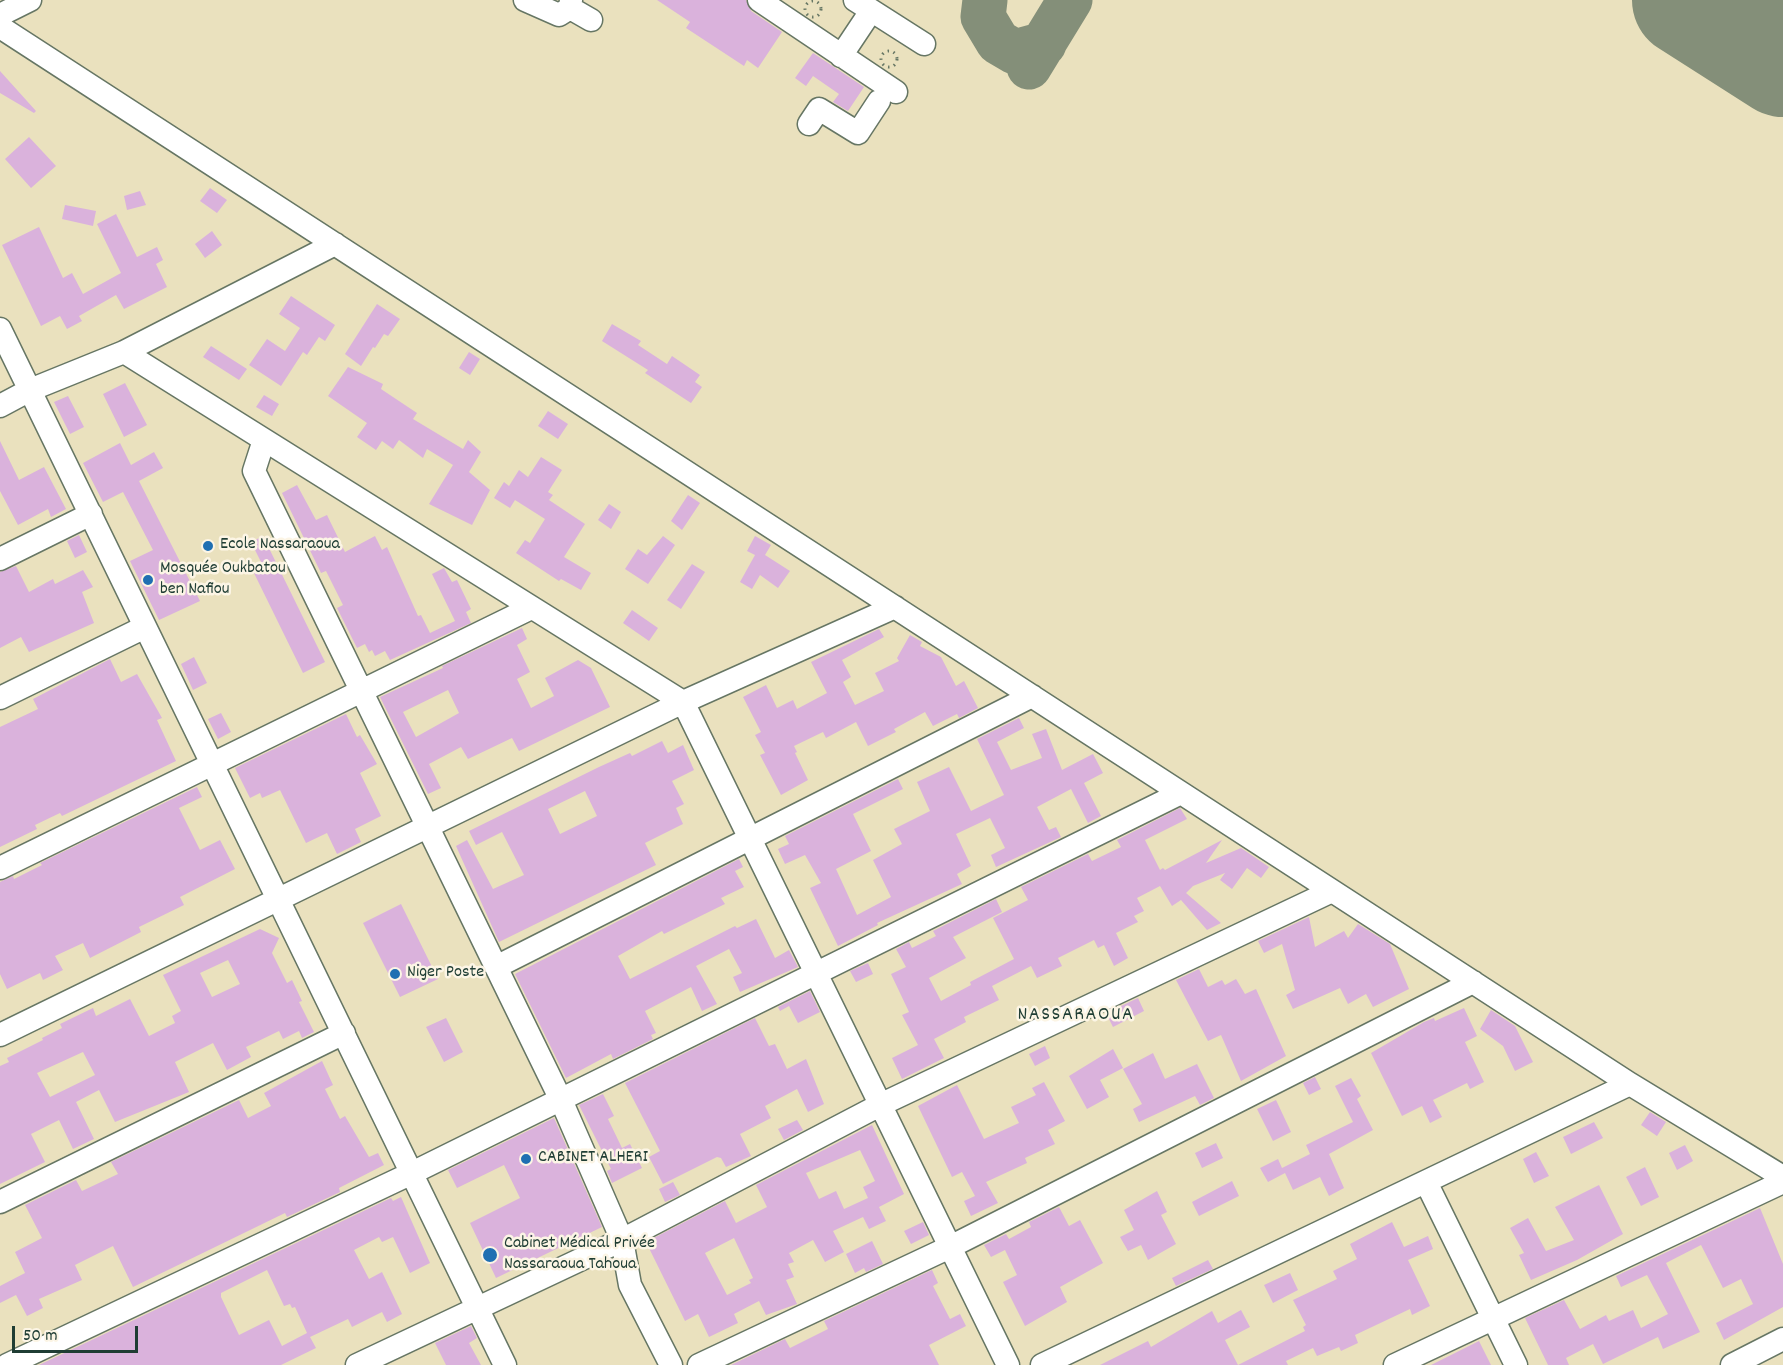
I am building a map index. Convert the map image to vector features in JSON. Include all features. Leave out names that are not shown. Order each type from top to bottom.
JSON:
[{"type":"street","points":[[0,15],[30,0]]},
{"type":"street","points":[[525,0],[553,15],[565,13],[571,4],[591,20]]},
{"type":"street","points":[[760,1],[841,56],[888,97],[858,134],[819,108],[809,124]]},
{"type":"street","points":[[841,56],[863,5],[924,44]]},
{"type":"street","points":[[0,27],[1630,1084],[1783,1177]]},
{"type":"street","points":[[0,406],[30,390],[124,352],[335,244]]},
{"type":"street","points":[[0,329],[505,1365]]},
{"type":"street","points":[[124,352],[683,702],[1008,1365]]},
{"type":"street","points":[[264,440],[254,471],[561,1100],[622,1240],[630,1285],[671,1365]]},
{"type":"street","points":[[0,559],[91,514]]},
{"type":"street","points":[[0,1035],[683,702],[895,607]]},
{"type":"street","points":[[0,868],[531,608]]},
{"type":"street","points":[[0,698],[145,627]]},
{"type":"street","points":[[496,967],[1032,696]]},
{"type":"street","points":[[8,1365],[412,1173],[1181,793]]},
{"type":"street","points":[[357,1365],[622,1240],[880,1105],[1332,891]]},
{"type":"street","points":[[699,1365],[950,1247],[1473,982]]},
{"type":"street","points":[[0,1202],[344,1033]]},
{"type":"street","points":[[1042,1365],[1630,1084]]},
{"type":"street","points":[[1426,1182],[1516,1365]]},
{"type":"street","points":[[1395,1365],[1783,1182]]},
{"type":"street","points":[[1732,1365],[1783,1340]]},
{"type":"path","points":[[813,0],[818,1],[820,14],[812,18],[808,16],[804,8],[813,0]]},
{"type":"path","points":[[889,50],[893,52],[896,55],[896,64],[892,67],[884,66],[880,58],[882,54],[889,50]]},
{"type":"building","points":[[657,0],[746,0],[751,11],[782,32],[758,68],[747,60],[744,66],[686,28],[690,22]]},
{"type":"building","points":[[813,53],[864,87],[848,111],[833,102],[839,94],[813,76],[806,86],[795,78]]},
{"type":"building","points":[[0,71],[36,111],[34,113],[0,93]]},
{"type":"building","points":[[29,137],[56,166],[31,188],[5,159]]},
{"type":"building","points":[[210,188],[227,200],[217,213],[200,201]]},
{"type":"building","points":[[140,191],[146,205],[127,210],[124,196]]},
{"type":"building","points":[[65,205],[96,211],[93,226],[62,219]]},
{"type":"building","points":[[116,214],[137,257],[157,247],[163,260],[156,264],[167,287],[124,309],[116,295],[79,316],[82,321],[67,329],[60,316],[41,326],[2,245],[39,227],[63,278],[72,273],[83,294],[121,273],[97,224]]},
{"type":"building","points":[[212,231],[222,245],[205,258],[195,244]]},
{"type":"building","points":[[291,296],[335,325],[325,341],[319,337],[307,355],[303,352],[281,386],[249,365],[267,339],[285,351],[300,328],[279,314]]},
{"type":"building","points":[[377,304],[400,319],[388,336],[384,334],[375,348],[373,347],[361,366],[345,354]]},
{"type":"building","points":[[612,324],[641,341],[638,345],[667,364],[672,356],[700,375],[695,382],[702,387],[691,403],[645,373],[648,370],[602,341]]},
{"type":"building","points":[[211,346],[247,369],[239,380],[203,357]]},
{"type":"building","points":[[469,352],[480,359],[470,375],[459,368]]},
{"type":"building","points":[[348,367],[383,384],[381,389],[417,413],[413,419],[463,449],[468,440],[481,452],[469,472],[490,490],[472,525],[429,504],[453,465],[427,449],[423,458],[399,440],[393,449],[382,441],[376,450],[357,437],[367,423],[328,396]]},
{"type":"building","points":[[125,383],[147,425],[124,437],[103,394]]},
{"type":"building","points":[[264,395],[279,404],[272,416],[256,407]]},
{"type":"building","points":[[68,396],[84,427],[70,434],[54,402]]},
{"type":"building","points":[[548,411],[568,424],[558,439],[538,426]]},
{"type":"building","points":[[0,441],[19,480],[44,467],[66,509],[51,517],[48,509],[18,525],[0,491]]},
{"type":"building","points":[[120,443],[131,465],[154,452],[163,468],[139,481],[200,601],[159,620],[130,561],[153,550],[123,492],[103,502],[83,463]]},
{"type":"building","points":[[541,457],[562,470],[548,492],[553,495],[549,500],[585,524],[564,557],[591,573],[581,590],[561,579],[559,581],[516,553],[525,540],[530,543],[545,519],[515,500],[510,508],[494,498],[504,482],[509,486],[519,470],[528,477]]},
{"type":"building","points":[[297,485],[316,520],[327,515],[345,552],[375,536],[382,550],[387,547],[418,616],[421,615],[430,633],[455,621],[432,574],[444,568],[452,582],[457,580],[471,609],[466,612],[471,623],[390,660],[385,651],[375,656],[372,650],[369,652],[365,644],[357,648],[337,608],[343,605],[326,571],[321,573],[282,493]]},
{"type":"building","points":[[688,495],[700,503],[682,530],[671,521]]},
{"type":"building","points":[[609,504],[621,512],[611,529],[598,520]]},
{"type":"building","points":[[79,535],[87,552],[75,558],[67,541]]},
{"type":"building","points":[[263,536],[325,662],[303,673],[252,569],[262,564],[251,542]]},
{"type":"building","points":[[663,536],[675,545],[648,584],[625,569],[638,549],[647,555]]},
{"type":"building","points":[[755,536],[771,545],[765,555],[790,571],[778,588],[760,575],[752,589],[740,582],[755,555],[747,551]]},
{"type":"building","points":[[692,564],[705,572],[681,609],[667,600]]},
{"type":"building","points":[[16,566],[29,592],[53,579],[55,584],[83,570],[93,587],[82,592],[94,623],[29,652],[21,637],[0,648],[0,572]]},
{"type":"building","points":[[632,610],[658,628],[649,641],[623,623]]},
{"type":"building","points":[[522,628],[527,639],[517,645],[530,672],[517,679],[531,708],[554,696],[545,678],[578,660],[591,668],[610,707],[519,751],[512,738],[468,759],[461,747],[429,764],[441,788],[428,794],[380,697],[443,668],[442,666]],"holes":[[[448,690],[459,713],[416,737],[403,712]]]},
{"type":"building","points":[[879,629],[884,637],[842,660],[851,677],[843,682],[855,705],[884,691],[875,673],[899,661],[897,658],[910,635],[922,642],[920,646],[941,657],[956,686],[964,681],[978,708],[959,718],[957,714],[933,726],[925,712],[894,729],[896,732],[868,746],[856,722],[826,738],[823,732],[794,746],[808,780],[781,795],[760,755],[765,753],[755,735],[761,732],[743,697],[766,685],[777,708],[793,700],[797,709],[827,693],[811,662]]},
{"type":"building","points":[[194,657],[207,683],[193,690],[181,664]]},
{"type":"building","points":[[110,659],[121,682],[137,674],[162,718],[157,720],[176,761],[62,816],[60,813],[35,825],[37,829],[0,847],[0,727],[38,709],[33,699]]},
{"type":"building","points":[[221,713],[231,732],[218,739],[208,719]]},
{"type":"building","points":[[346,714],[357,737],[360,735],[377,764],[360,773],[381,816],[355,829],[361,842],[337,854],[327,833],[306,843],[280,790],[262,798],[260,793],[250,798],[235,768]]},
{"type":"building","points":[[1019,718],[1024,728],[997,742],[1011,770],[1042,758],[1032,734],[1046,729],[1062,770],[1093,754],[1103,773],[1084,783],[1101,816],[1088,823],[1071,789],[1037,807],[1049,830],[1056,827],[1061,837],[996,867],[991,855],[1005,848],[990,818],[956,834],[971,866],[957,874],[962,884],[877,923],[878,925],[838,946],[810,888],[821,883],[805,855],[785,864],[778,849],[789,844],[785,836],[898,779],[903,789],[853,814],[871,851],[836,869],[857,915],[891,897],[873,860],[902,844],[894,829],[930,811],[917,782],[949,767],[971,811],[1004,795],[977,739]]},
{"type":"building","points":[[662,741],[668,753],[683,745],[694,770],[672,781],[684,804],[676,808],[683,824],[645,843],[656,865],[499,942],[456,846],[467,840],[493,889],[524,875],[502,832],[476,845],[469,831],[599,767],[630,753],[632,756]],"holes":[[[585,791],[597,816],[560,834],[548,809]]]},
{"type":"building","points":[[197,787],[202,797],[179,808],[200,850],[220,840],[235,869],[180,897],[184,905],[139,927],[141,932],[90,958],[83,943],[55,956],[63,970],[43,980],[40,973],[7,989],[0,974],[0,882],[13,876],[14,879],[42,865],[40,863]]},
{"type":"building","points":[[1180,808],[1187,819],[1145,840],[1160,870],[1163,868],[1165,870],[1222,840],[1206,863],[1241,848],[1269,867],[1261,878],[1247,868],[1232,889],[1220,880],[1225,873],[1193,886],[1186,893],[1221,923],[1207,930],[1181,900],[1172,906],[1160,886],[1137,898],[1144,911],[1134,916],[1138,922],[1116,933],[1128,958],[1114,966],[1104,945],[1098,948],[1094,940],[1058,958],[1062,966],[1037,978],[1031,966],[992,986],[999,1000],[964,1017],[966,1022],[934,1039],[944,1058],[902,1079],[892,1058],[918,1045],[902,1015],[909,1012],[891,974],[906,967],[896,949],[909,942],[912,948],[936,936],[933,931],[996,899],[1002,912],[953,937],[966,958],[929,978],[941,1001],[971,985],[970,982],[1014,959],[993,918],[1028,900],[1021,887],[1088,854],[1092,861],[1121,847],[1117,840]]},
{"type":"building","points":[[739,859],[743,867],[735,871],[744,887],[721,898],[725,904],[664,934],[662,931],[618,956],[630,979],[735,926],[737,928],[756,919],[775,958],[789,950],[798,967],[740,992],[733,977],[742,973],[729,949],[696,966],[717,1004],[702,1011],[691,987],[645,1011],[656,1033],[651,1035],[653,1039],[613,1059],[611,1054],[566,1078],[515,974]]},
{"type":"building","points":[[401,904],[438,979],[400,997],[363,923]]},
{"type":"building","points":[[1309,917],[1315,947],[1344,931],[1348,938],[1358,924],[1390,944],[1409,989],[1373,1007],[1366,994],[1348,1004],[1340,988],[1293,1009],[1286,995],[1295,990],[1282,944],[1264,953],[1258,941]]},
{"type":"building","points":[[260,929],[279,938],[272,953],[287,983],[292,980],[302,1001],[299,1002],[314,1032],[302,1038],[299,1031],[283,1039],[279,1031],[246,1047],[251,1057],[227,1070],[213,1043],[175,1062],[189,1092],[115,1122],[99,1090],[76,1102],[94,1139],[73,1149],[59,1120],[31,1134],[45,1162],[0,1184],[0,1066],[9,1062],[7,1058],[62,1028],[60,1024],[93,1008],[96,1016],[130,999],[149,1036],[175,1023],[172,1016],[181,1011],[163,975]],"holes":[[[228,960],[240,984],[212,997],[200,973]],[[83,1052],[95,1075],[50,1097],[37,1073]]]},
{"type":"building","points":[[868,963],[873,974],[856,982],[850,971]]},
{"type":"building","points":[[1199,969],[1208,987],[1222,980],[1225,985],[1236,979],[1245,994],[1256,989],[1286,1056],[1241,1081],[1221,1035],[1208,1041],[1176,980]]},
{"type":"building","points":[[810,991],[820,1012],[798,1023],[789,1006],[780,1011],[778,1007]]},
{"type":"building","points":[[1138,998],[1144,1011],[1113,1027],[1106,1013]]},
{"type":"building","points":[[1464,1008],[1477,1036],[1465,1042],[1484,1082],[1470,1089],[1467,1083],[1433,1100],[1442,1117],[1430,1123],[1422,1106],[1402,1116],[1371,1053],[1424,1022],[1434,1018],[1435,1021]]},
{"type":"building","points":[[1491,1010],[1515,1026],[1533,1062],[1515,1071],[1503,1046],[1480,1029]]},
{"type":"building","points":[[446,1018],[463,1052],[444,1062],[426,1027]]},
{"type":"building","points":[[755,1018],[769,1046],[775,1044],[787,1069],[806,1059],[824,1104],[808,1112],[797,1089],[765,1106],[771,1118],[740,1134],[751,1156],[726,1167],[721,1158],[717,1157],[663,1184],[649,1157],[660,1151],[625,1083]]},
{"type":"building","points":[[1045,1046],[1050,1058],[1035,1066],[1029,1054]]},
{"type":"building","points":[[1113,1049],[1123,1068],[1100,1080],[1109,1097],[1087,1109],[1069,1076]]},
{"type":"building","points":[[1153,1053],[1165,1079],[1197,1064],[1214,1098],[1200,1105],[1195,1096],[1139,1122],[1133,1109],[1142,1104],[1123,1069]]},
{"type":"building","points":[[322,1061],[333,1085],[325,1089],[340,1119],[345,1116],[369,1157],[378,1153],[384,1165],[339,1188],[340,1192],[287,1217],[285,1213],[133,1287],[113,1246],[75,1265],[82,1280],[39,1299],[43,1308],[27,1316],[16,1295],[0,1303],[0,1286],[25,1273],[15,1252],[42,1238],[25,1205],[76,1180],[82,1191],[118,1174],[111,1162],[239,1100],[248,1118],[271,1106],[264,1093]]},
{"type":"building","points":[[1315,1077],[1321,1089],[1309,1095],[1303,1083]]},
{"type":"building","points":[[1351,1078],[1361,1096],[1357,1099],[1373,1130],[1329,1154],[1344,1188],[1329,1196],[1320,1177],[1293,1190],[1285,1173],[1268,1182],[1260,1168],[1278,1159],[1282,1168],[1310,1154],[1306,1145],[1353,1122],[1335,1086]]},
{"type":"building","points":[[1044,1082],[1065,1121],[1048,1130],[1055,1144],[1025,1158],[1027,1163],[986,1182],[998,1203],[971,1216],[964,1201],[975,1196],[962,1172],[952,1177],[918,1106],[957,1085],[984,1139],[1019,1123],[1011,1107],[1036,1095],[1032,1088]]},
{"type":"building","points":[[603,1094],[614,1116],[608,1119],[622,1148],[630,1144],[642,1168],[612,1183],[607,1171],[611,1169],[579,1105]]},
{"type":"building","points":[[1276,1100],[1291,1132],[1273,1141],[1257,1109]]},
{"type":"building","points":[[1650,1112],[1666,1122],[1657,1136],[1641,1125]]},
{"type":"building","points":[[554,1118],[602,1227],[496,1278],[470,1223],[520,1198],[504,1165],[457,1188],[448,1170]]},
{"type":"building","points":[[797,1120],[803,1130],[784,1140],[778,1129]]},
{"type":"building","points":[[1594,1122],[1603,1138],[1571,1154],[1563,1137]]},
{"type":"building","points":[[872,1125],[904,1194],[879,1207],[886,1221],[869,1229],[863,1217],[833,1231],[844,1252],[825,1262],[813,1240],[789,1253],[794,1262],[788,1264],[794,1277],[786,1280],[797,1304],[766,1315],[759,1301],[734,1314],[738,1323],[709,1337],[698,1314],[685,1321],[646,1242],[725,1201],[736,1223],[767,1207],[756,1185]],"holes":[[[860,1150],[875,1181],[863,1187],[868,1198],[844,1209],[836,1191],[819,1199],[806,1173]],[[734,1238],[753,1278],[749,1280],[751,1283],[727,1295],[705,1253]]]},
{"type":"building","points":[[1216,1143],[1223,1158],[1202,1168],[1195,1153]]},
{"type":"building","points":[[1685,1145],[1693,1161],[1677,1170],[1669,1153]]},
{"type":"building","points":[[1536,1152],[1549,1176],[1534,1183],[1523,1159]]},
{"type":"building","points":[[1645,1167],[1659,1197],[1641,1206],[1626,1177]]},
{"type":"building","points":[[1232,1181],[1239,1196],[1199,1216],[1192,1202]]},
{"type":"building","points":[[673,1182],[680,1195],[665,1202],[659,1189]]},
{"type":"building","points":[[1599,1185],[1623,1234],[1577,1260],[1531,1280],[1519,1255],[1524,1253],[1510,1228],[1528,1218],[1546,1251],[1574,1240],[1555,1207]]},
{"type":"building","points":[[1157,1191],[1167,1212],[1161,1215],[1176,1244],[1148,1260],[1141,1245],[1128,1251],[1120,1237],[1134,1230],[1124,1210]]},
{"type":"building","points":[[401,1197],[430,1263],[410,1273],[393,1237],[382,1242],[379,1237],[354,1250],[369,1279],[382,1272],[402,1314],[387,1322],[382,1312],[352,1327],[348,1319],[310,1337],[316,1348],[281,1365],[39,1365],[391,1198],[393,1201]],"holes":[[[267,1270],[284,1306],[290,1304],[292,1308],[295,1307],[307,1333],[282,1346],[269,1320],[239,1335],[221,1293]]]},
{"type":"building","points":[[1059,1207],[1069,1226],[1080,1220],[1103,1263],[1060,1287],[1067,1302],[1025,1326],[1003,1282],[1017,1275],[1005,1250],[991,1257],[984,1245],[1006,1234],[1009,1239],[1031,1227],[1029,1222]]},
{"type":"building","points":[[1760,1208],[1783,1264],[1783,1307],[1724,1340],[1716,1323],[1753,1304],[1741,1279],[1723,1288],[1701,1245],[1666,1263],[1700,1332],[1663,1349],[1658,1337],[1603,1364],[1593,1344],[1566,1358],[1569,1365],[1548,1365],[1525,1318],[1564,1300],[1580,1329],[1606,1315],[1609,1321],[1633,1310],[1641,1328],[1668,1314],[1647,1275],[1621,1287],[1616,1276]]},
{"type":"building","points":[[923,1222],[929,1235],[911,1244],[904,1231]]},
{"type":"building","points":[[1392,1222],[1404,1247],[1428,1236],[1433,1249],[1408,1260],[1430,1306],[1412,1315],[1410,1309],[1355,1335],[1358,1343],[1341,1351],[1339,1347],[1317,1356],[1313,1348],[1286,1361],[1288,1365],[1238,1365],[1305,1331],[1303,1327],[1306,1325],[1293,1300],[1337,1279],[1333,1271],[1357,1259],[1350,1244]]},
{"type":"building","points":[[872,1241],[883,1264],[866,1272],[864,1268],[855,1273],[846,1254]]},
{"type":"building","points":[[1208,1260],[1213,1269],[1176,1286],[1172,1278]]},
{"type":"building","points":[[932,1270],[938,1283],[933,1286],[950,1319],[960,1314],[966,1326],[929,1345],[939,1365],[731,1365],[785,1339],[790,1348],[828,1329],[824,1321]]},
{"type":"building","points":[[1290,1273],[1298,1290],[1273,1303],[1264,1285]]},
{"type":"building","points":[[1241,1310],[1250,1327],[1225,1340],[1238,1365],[1100,1365],[1148,1341],[1151,1347],[1212,1311],[1218,1323]]},
{"type":"building","points":[[471,1326],[477,1338],[469,1343],[481,1365],[446,1365],[435,1343]]},
{"type":"building","points":[[1479,1341],[1491,1365],[1431,1365]]},
{"type":"taxiway","points":[[985,0],[983,17],[998,42],[1015,52],[1044,44]]},
{"type":"taxiway","points":[[1029,67],[1070,0]]},
{"type":"runway","points":[[1689,0],[1783,60]]},
{"type":"place","name":"Ecole Nassaraoua","points":[[208,546]]},
{"type":"place","name":"Mosquée Oukbatou ben Nafiou","points":[[148,580]]},
{"type":"place","name":"Niger Poste","points":[[395,974]]},
{"type":"place","name":"CABINET ALHERI","points":[[526,1159]]},
{"type":"place","name":"Cabinet Médical Privée Nassaraoua Tahoua","points":[[490,1255]]},
{"type":"district","name":"NASSARAOUA","points":[[1076,1016]]}]
